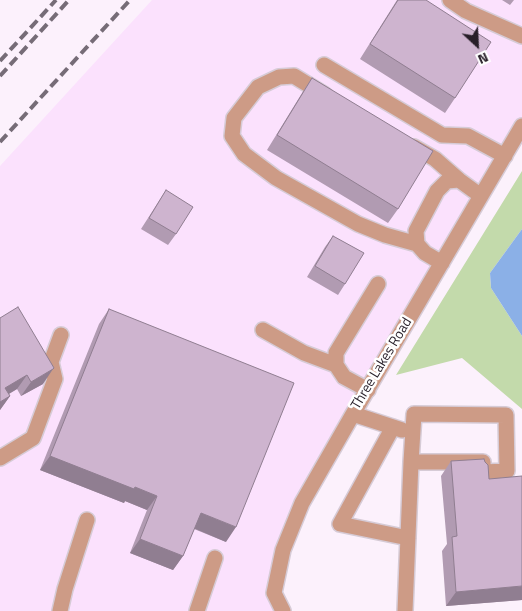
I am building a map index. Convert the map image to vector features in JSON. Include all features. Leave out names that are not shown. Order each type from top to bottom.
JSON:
[{"type":"street","points":[[450,0],[466,11],[522,36]]},
{"type":"street","points":[[324,65],[442,135],[468,136],[505,156]]},
{"type":"street","points":[[341,104],[294,76],[279,77],[258,87],[234,118],[232,136],[244,154],[276,178],[358,224],[385,235],[417,244],[425,253],[442,263]]},
{"type":"street","name":"Three Lakes Road","points":[[284,611],[274,593],[283,550],[302,503],[522,126]]},
{"type":"street","points":[[404,140],[435,159],[481,196]]},
{"type":"street","points":[[417,244],[416,231],[438,191],[447,181],[459,180]]},
{"type":"street","points":[[368,390],[344,377],[336,365],[336,353],[378,284]]},
{"type":"street","points":[[263,330],[304,353],[336,365]]},
{"type":"street","points":[[0,458],[33,438],[55,379],[51,362],[61,335]]},
{"type":"street","points":[[353,414],[413,434]]},
{"type":"street","points":[[405,611],[411,462],[414,414],[506,415],[507,471],[483,472],[483,462],[411,462]]},
{"type":"street","points":[[393,427],[340,524],[408,538]]},
{"type":"street","points":[[60,611],[65,588],[87,520]]},
{"type":"street","points":[[196,611],[215,558]]},
{"type":"shaded area","points":[[152,0],[522,0],[522,126],[302,503],[274,593],[283,611],[0,611],[0,166]]},
{"type":"green space","points":[[522,171],[522,229],[490,273],[491,288],[522,336],[522,409],[462,358],[396,375]]},
{"type":"water","points":[[522,229],[522,336],[491,288],[490,273]]},
{"type":"building","points":[[398,0],[426,0],[491,42],[455,98],[370,44]]},
{"type":"building","points":[[312,78],[433,151],[398,209],[277,135]]},
{"type":"building","points":[[166,190],[193,207],[176,234],[149,218]]},
{"type":"building","points":[[333,236],[364,253],[345,284],[315,266]]},
{"type":"building","points":[[18,307],[54,368],[31,382],[27,375],[5,388],[10,396],[0,402],[0,318]]},
{"type":"building","points":[[109,309],[294,383],[236,527],[201,513],[183,556],[140,539],[157,496],[50,456]]},
{"type":"building","points":[[484,459],[488,465],[489,479],[522,476],[522,586],[456,592],[452,537],[457,536],[451,461]]},
{"type":"railway","points":[[0,61],[56,0]]},
{"type":"railway","points":[[0,76],[69,0]]},
{"type":"railway","points":[[0,142],[130,0]]}]
